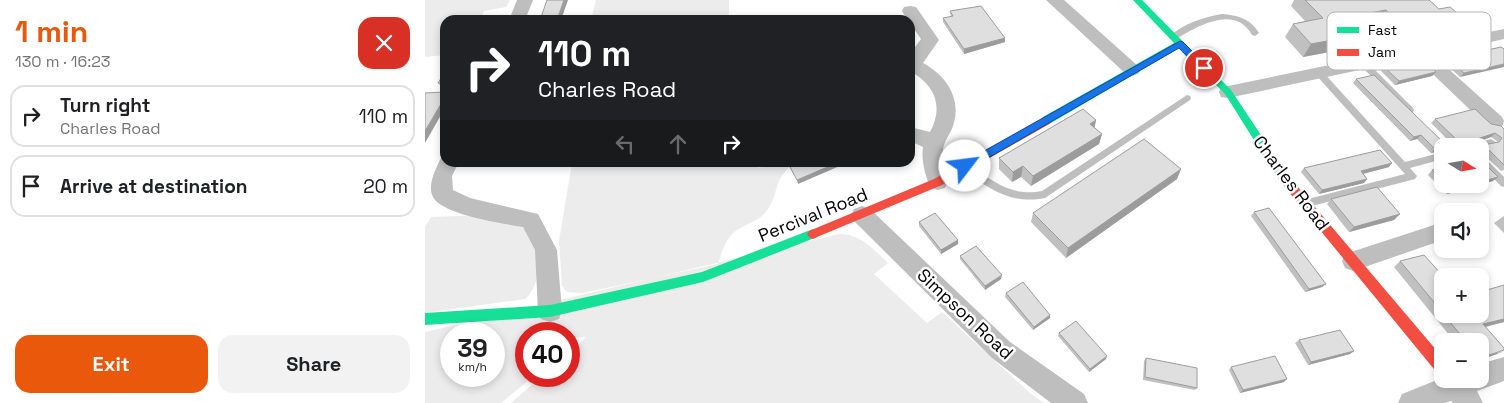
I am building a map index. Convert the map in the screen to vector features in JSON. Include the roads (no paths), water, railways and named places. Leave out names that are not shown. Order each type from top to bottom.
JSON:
[{"type":"street","points":[[519,15],[525,0]]},
{"type":"street","points":[[1054,0],[1132,70]]},
{"type":"street","name":"Charles Road","points":[[1137,0],[1228,92],[1284,178],[1434,355]]},
{"type":"street","points":[[910,11],[913,15]]},
{"type":"street","points":[[915,18],[930,40],[921,50],[915,62]]},
{"type":"street","points":[[1491,37],[1504,34]]},
{"type":"street","name":"Percival Road","points":[[425,319],[550,311],[703,277],[862,215],[938,182],[1132,70],[1176,40]]},
{"type":"street","points":[[915,67],[928,72],[937,81],[946,104],[945,122],[933,148],[938,182]]},
{"type":"street","points":[[1228,92],[1332,70]]},
{"type":"street","points":[[1439,70],[1495,122]]},
{"type":"street","points":[[915,75],[928,72]]},
{"type":"street","points":[[915,135],[935,144]]},
{"type":"street","points":[[446,167],[442,176],[443,194],[465,206],[530,220],[547,250],[550,311]]},
{"type":"street","name":"Simpson Road","points":[[862,215],[1001,350],[1075,403]]},
{"type":"street","points":[[1353,261],[1434,234]]},
{"type":"street","points":[[1489,374],[1504,369]]},
{"type":"street","points":[[1411,403],[1446,388]]},
{"type":"lane","points":[[1176,40],[1204,20],[1216,16],[1233,18],[1244,22],[1253,27],[1255,33]]},
{"type":"lane","points":[[1370,70],[1418,118]]},
{"type":"lane","points":[[1305,204],[1412,176],[1319,73]]},
{"type":"lane","points":[[965,166],[1004,192],[1019,197],[1033,198],[1045,194],[1187,98]]},
{"type":"lane","points":[[1403,166],[1434,157]]},
{"type":"lane","points":[[1489,168],[1504,183]]}]
